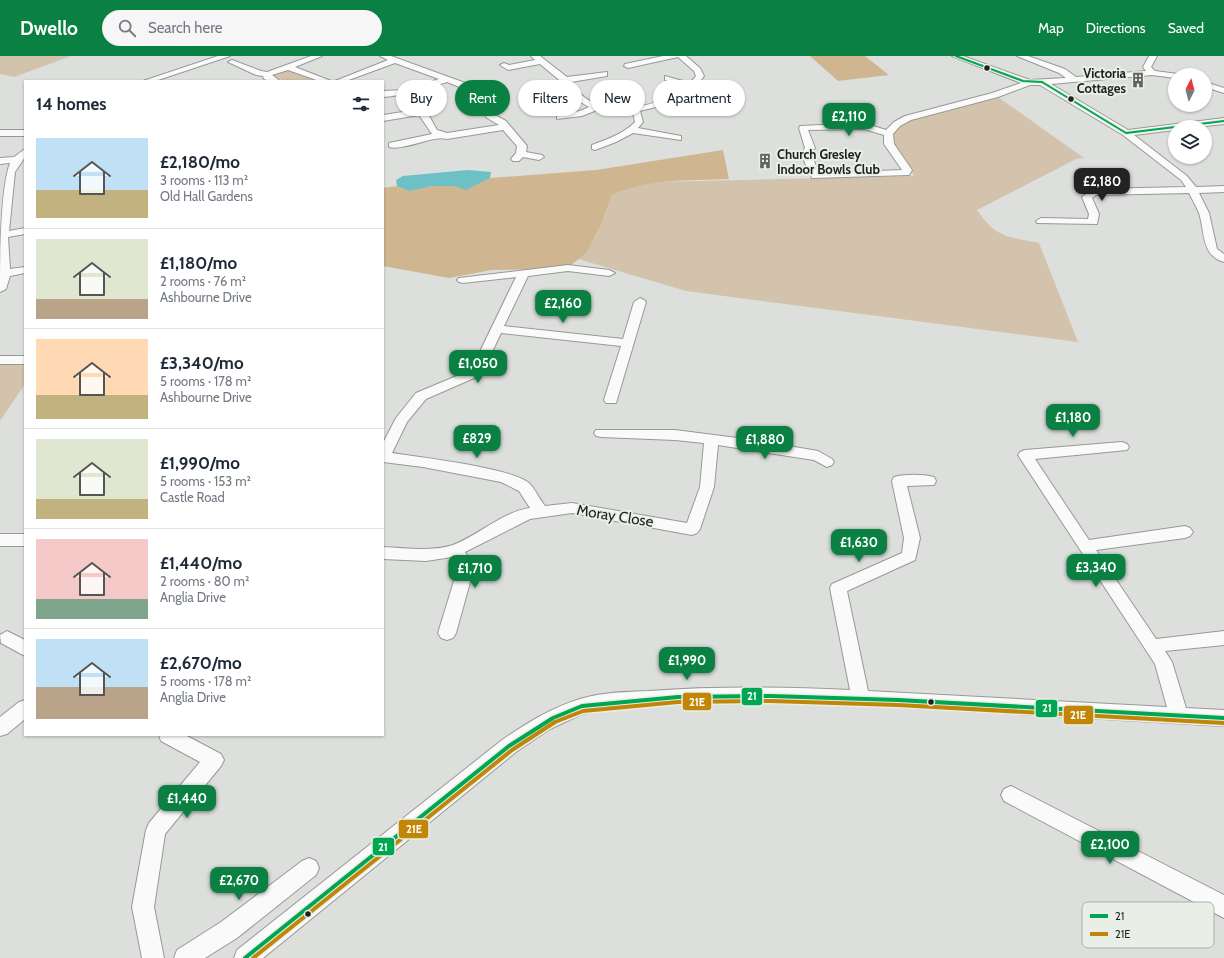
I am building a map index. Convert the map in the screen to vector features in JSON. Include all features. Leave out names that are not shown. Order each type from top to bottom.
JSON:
[{"type":"street","points":[[229,59],[259,73],[268,74],[318,56]]},
{"type":"street","points":[[384,56],[449,80],[472,91],[484,106],[486,112],[503,123],[504,128]]},
{"type":"street","points":[[628,66],[674,56]]},
{"type":"street","points":[[681,56],[697,70],[700,76],[698,80]]},
{"type":"street","points":[[956,56],[1029,83]]},
{"type":"street","points":[[1022,56],[1031,56]]},
{"type":"street","points":[[1022,56],[1062,71],[1074,79]]},
{"type":"street","points":[[1152,73],[1147,67],[1153,56]]},
{"type":"street","points":[[151,80],[229,59],[241,59]]},
{"type":"street","points":[[222,65],[229,59]]},
{"type":"street","points":[[504,65],[508,68],[538,59],[563,80]]},
{"type":"street","points":[[342,80],[395,60]]},
{"type":"street","points":[[288,67],[324,80]]},
{"type":"street","points":[[888,133],[897,124],[908,118],[995,95],[1029,83],[1152,73],[1168,75]]},
{"type":"street","points":[[268,74],[268,77],[274,80]]},
{"type":"street","points":[[579,80],[604,74]]},
{"type":"street","points":[[668,78],[672,80]]},
{"type":"street","points":[[1042,82],[1126,133],[1176,170],[1193,190],[1204,213],[1212,250],[1223,258]]},
{"type":"street","points":[[1212,87],[1224,91]]},
{"type":"street","points":[[384,94],[396,93]]},
{"type":"street","points":[[560,117],[582,113],[590,110]]},
{"type":"street","points":[[384,118],[396,116]]},
{"type":"street","points":[[425,116],[434,132],[438,135]]},
{"type":"street","points":[[595,147],[612,144],[632,130],[639,122],[638,116]]},
{"type":"street","points":[[1126,133],[1224,121]]},
{"type":"street","points":[[864,126],[888,133],[889,144],[907,170],[906,173],[815,176],[806,154],[810,148],[803,128],[864,126]]},
{"type":"street","points":[[392,145],[405,147],[438,135],[447,136],[504,128],[511,131],[518,138],[522,146],[518,156],[539,157]]},
{"type":"street","points":[[632,130],[678,138]]},
{"type":"street","points":[[0,133],[24,133]]},
{"type":"street","points":[[0,161],[21,156]]},
{"type":"street","points":[[0,289],[5,273],[2,255],[10,172],[21,156]]},
{"type":"street","points":[[1042,221],[1093,222],[1094,214],[1088,197],[1093,192],[1224,189]]},
{"type":"street","points":[[3,235],[24,231]]},
{"type":"street","points":[[463,280],[568,268],[609,273]]},
{"type":"street","points":[[5,273],[24,270]]},
{"type":"street","points":[[384,455],[401,421],[421,396],[476,372],[524,273]]},
{"type":"street","points":[[611,400],[640,302]]},
{"type":"street","points":[[496,330],[627,343]]},
{"type":"street","points":[[0,360],[24,360]]},
{"type":"street","points":[[601,433],[676,435],[796,451],[818,456],[827,462]]},
{"type":"street","name":"Moray Close","points":[[384,553],[426,555],[456,550],[499,527],[528,514],[540,511],[572,508],[692,529],[707,487],[712,441]]},
{"type":"street","points":[[1122,447],[1025,455],[1163,662],[1179,715]]},
{"type":"street","points":[[384,457],[423,462],[506,478],[524,486],[540,511]]},
{"type":"street","points":[[861,698],[838,588],[909,556],[912,538],[899,481],[929,482]]},
{"type":"street","points":[[1085,546],[1185,532]]},
{"type":"street","points":[[0,540],[24,540]]},
{"type":"street","points":[[447,633],[466,568],[456,550]]},
{"type":"street","points":[[7,638],[24,648]]},
{"type":"street","points":[[1152,646],[1224,638]]},
{"type":"street","points":[[251,957],[509,746],[538,725],[561,713],[583,706],[610,701],[662,697],[732,695],[861,698],[1224,718]]},
{"type":"street","points":[[0,728],[24,709]]},
{"type":"street","points":[[153,958],[143,907],[156,830],[214,760],[170,736]]},
{"type":"street","points":[[1011,795],[1224,907]]},
{"type":"street","points":[[185,958],[229,930],[309,868]]},
{"type":"shaded area","points":[[0,56],[71,56],[14,77],[0,74]]},
{"type":"shaded area","points":[[810,56],[865,56],[889,75],[838,81]]},
{"type":"shaded area","points":[[288,68],[318,80],[282,80],[274,76],[274,73]]},
{"type":"shaded area","points":[[995,95],[1084,158],[1076,159],[977,210],[991,226],[1004,235],[1039,243],[1078,342],[686,291],[578,259],[595,238],[612,195],[628,187],[655,182],[914,176],[910,168],[889,144],[897,124]]},
{"type":"shaded area","points":[[723,150],[729,179],[684,180],[654,183],[612,195],[601,225],[586,253],[566,269],[492,270],[449,278],[384,266],[384,188],[397,186],[410,190],[432,186],[455,186],[466,189],[490,178],[596,170]]},
{"type":"shaded area","points":[[24,364],[24,385],[0,421],[0,365]]},
{"type":"water","points":[[468,170],[491,172],[490,178],[466,190],[455,186],[432,186],[410,191],[397,186],[396,180],[403,176]]},
{"type":"transit line","name":"21","points":[[956,56],[1023,81],[1042,82]]},
{"type":"transit line","name":"21","points":[[1042,82],[1126,133]]},
{"type":"transit line","name":"21","points":[[1126,133],[1224,121]]},
{"type":"transit line","name":"21","points":[[245,958],[509,746],[553,718],[582,706],[611,702],[678,697],[771,696],[898,700],[1224,718]]},
{"type":"transit line","name":"21E","points":[[253,958],[512,750],[555,722],[583,711],[678,702],[771,701],[898,705],[1224,723]]},
{"type":"place","name":"Victoria Cottages","points":[[1138,80]]},
{"type":"place","name":"Church Gresley Indoor Bowls Club","points":[[765,161]]}]
